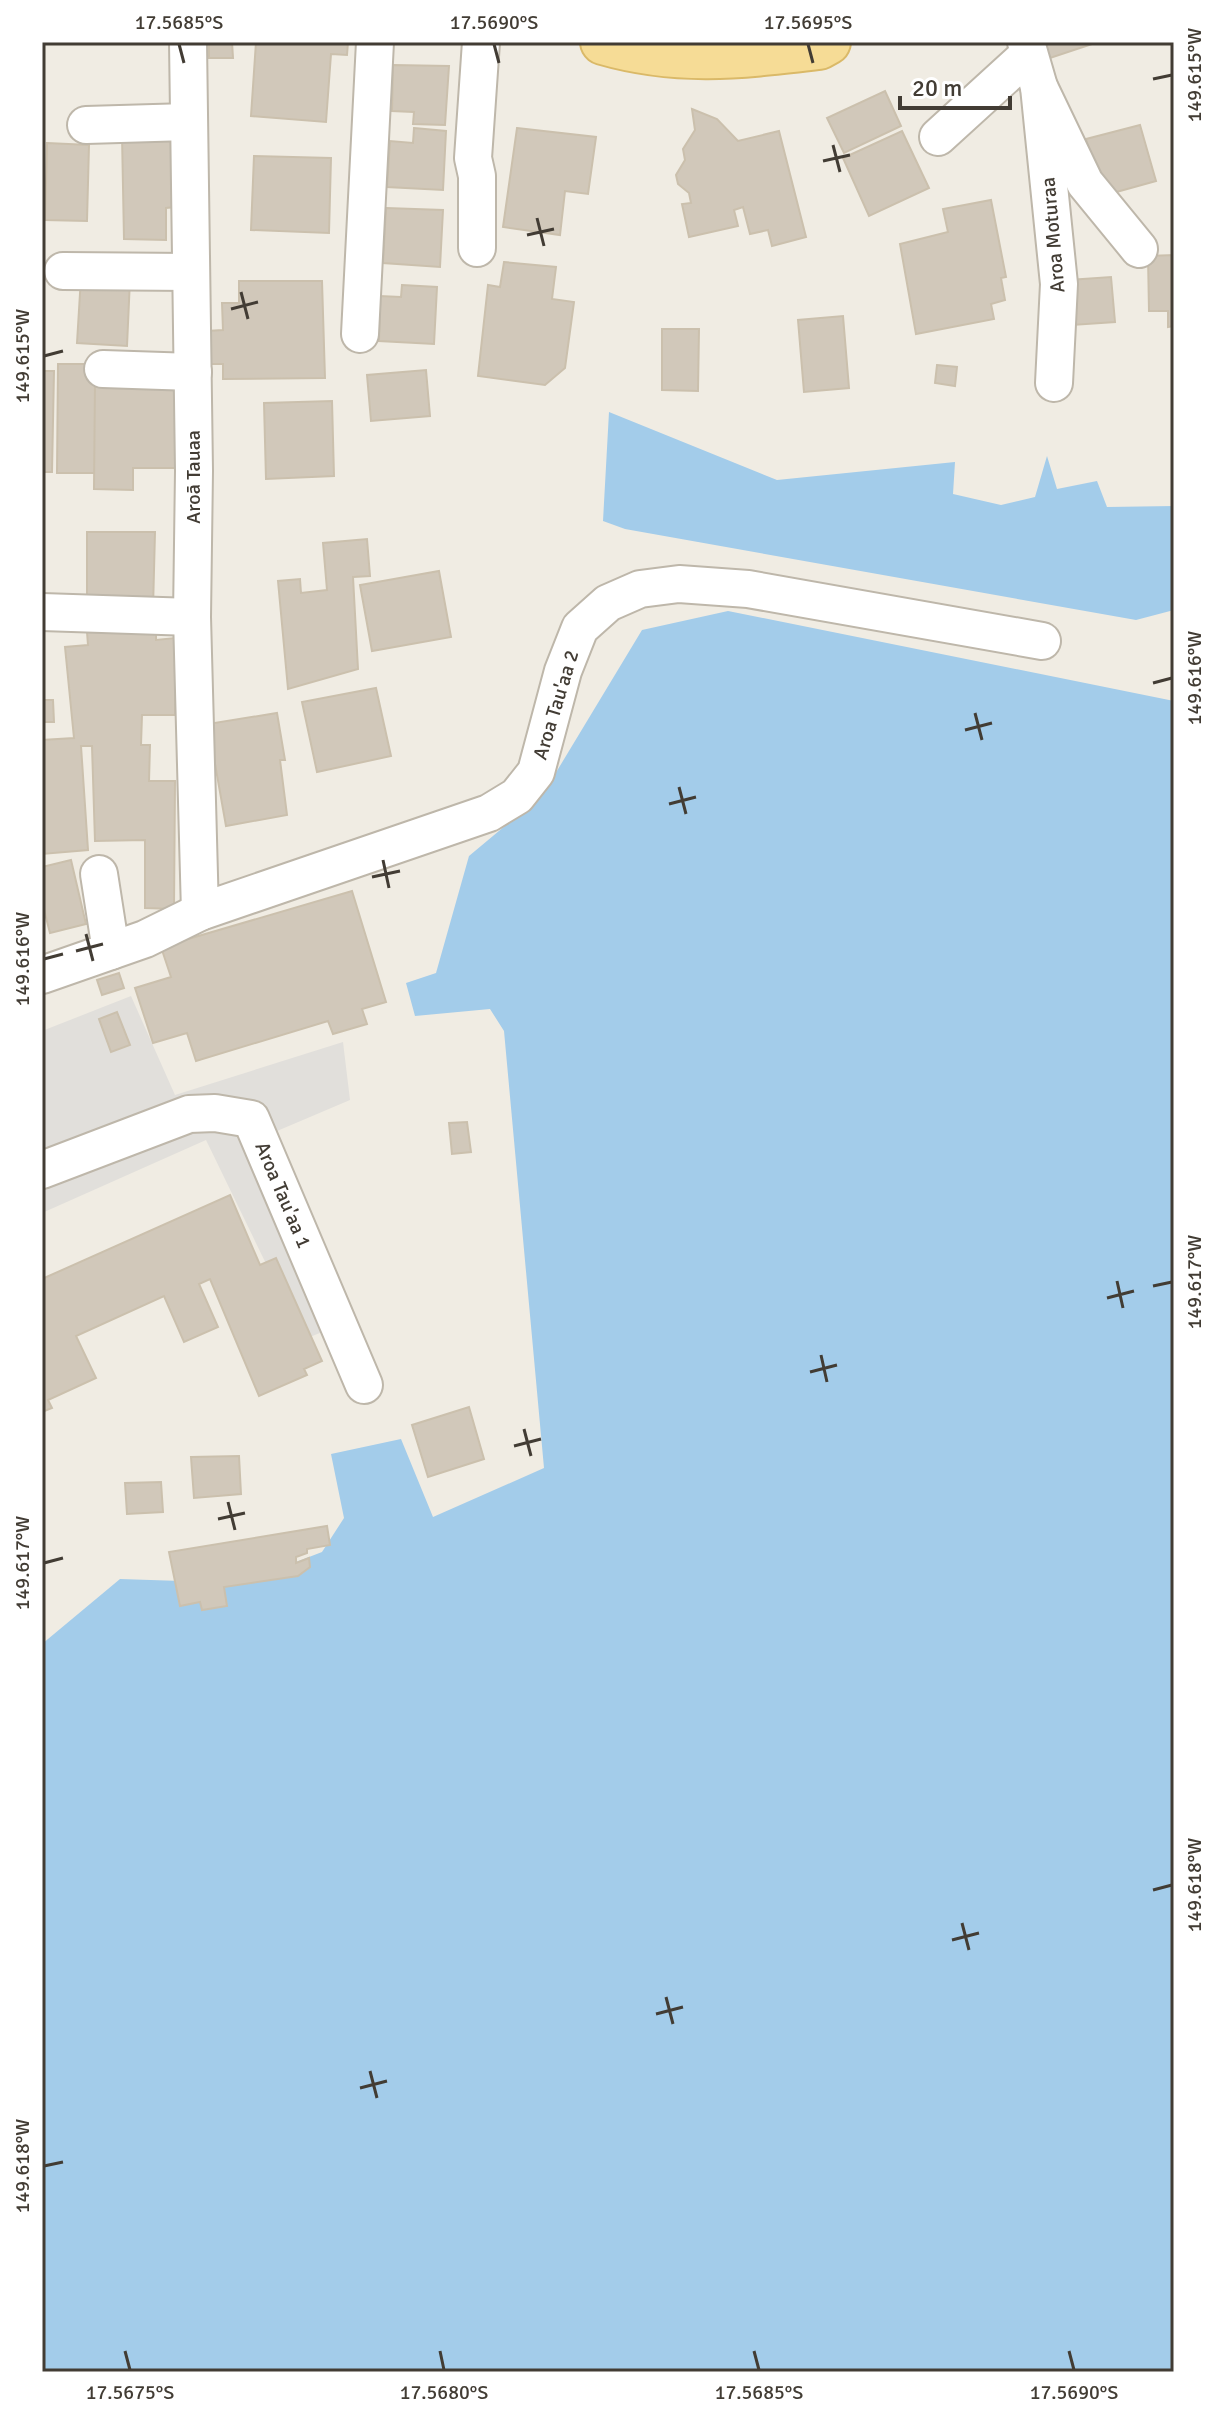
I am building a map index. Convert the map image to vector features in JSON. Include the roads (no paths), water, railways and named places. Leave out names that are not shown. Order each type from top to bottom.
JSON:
[{"type":"main road","points":[[603,42],[630,50],[719,59],[819,47],[828,42]]},
{"type":"street","name":"Aroā Tauaa","points":[[188,42],[193,372],[192,617],[200,912]]},
{"type":"street","points":[[360,334],[375,42]]},
{"type":"street","points":[[477,248],[477,176],[473,158],[481,42]]},
{"type":"street","points":[[938,137],[1031,61]]},
{"type":"street","name":"Aroa Moturaa","points":[[1031,61],[1085,183],[1139,249]]},
{"type":"street","name":"Aroa Moturaa","points":[[1031,61],[1059,284],[1054,383]]},
{"type":"street","points":[[86,125],[188,122]]},
{"type":"street","points":[[63,271],[191,272]]},
{"type":"street","points":[[103,369],[193,372]]},
{"type":"street","name":"Aroa Tau'aa 2","points":[[42,975],[111,951],[200,912],[489,813],[517,796],[536,772],[563,671],[580,628],[608,603],[640,589],[679,584],[748,589],[1042,641]]},
{"type":"street","points":[[42,612],[192,617]]},
{"type":"street","points":[[99,874],[111,951]]},
{"type":"street","name":"Aroa Tau'aa 1","points":[[42,1170],[189,1114],[215,1113],[251,1119],[364,1385]]},
{"type":"water","points":[[609,412],[777,480],[955,462],[953,494],[1001,505],[1035,497],[1047,456],[1057,489],[1097,481],[1107,507],[1174,506],[1174,610],[1136,620],[625,529],[603,521]]},
{"type":"water","points":[[728,611],[1174,701],[1174,2372],[42,2372],[42,1644],[120,1579],[242,1583],[322,1552],[344,1518],[331,1454],[401,1439],[433,1517],[544,1468],[504,1031],[490,1009],[415,1016],[406,983],[436,973],[469,856],[543,794],[642,630]]}]
